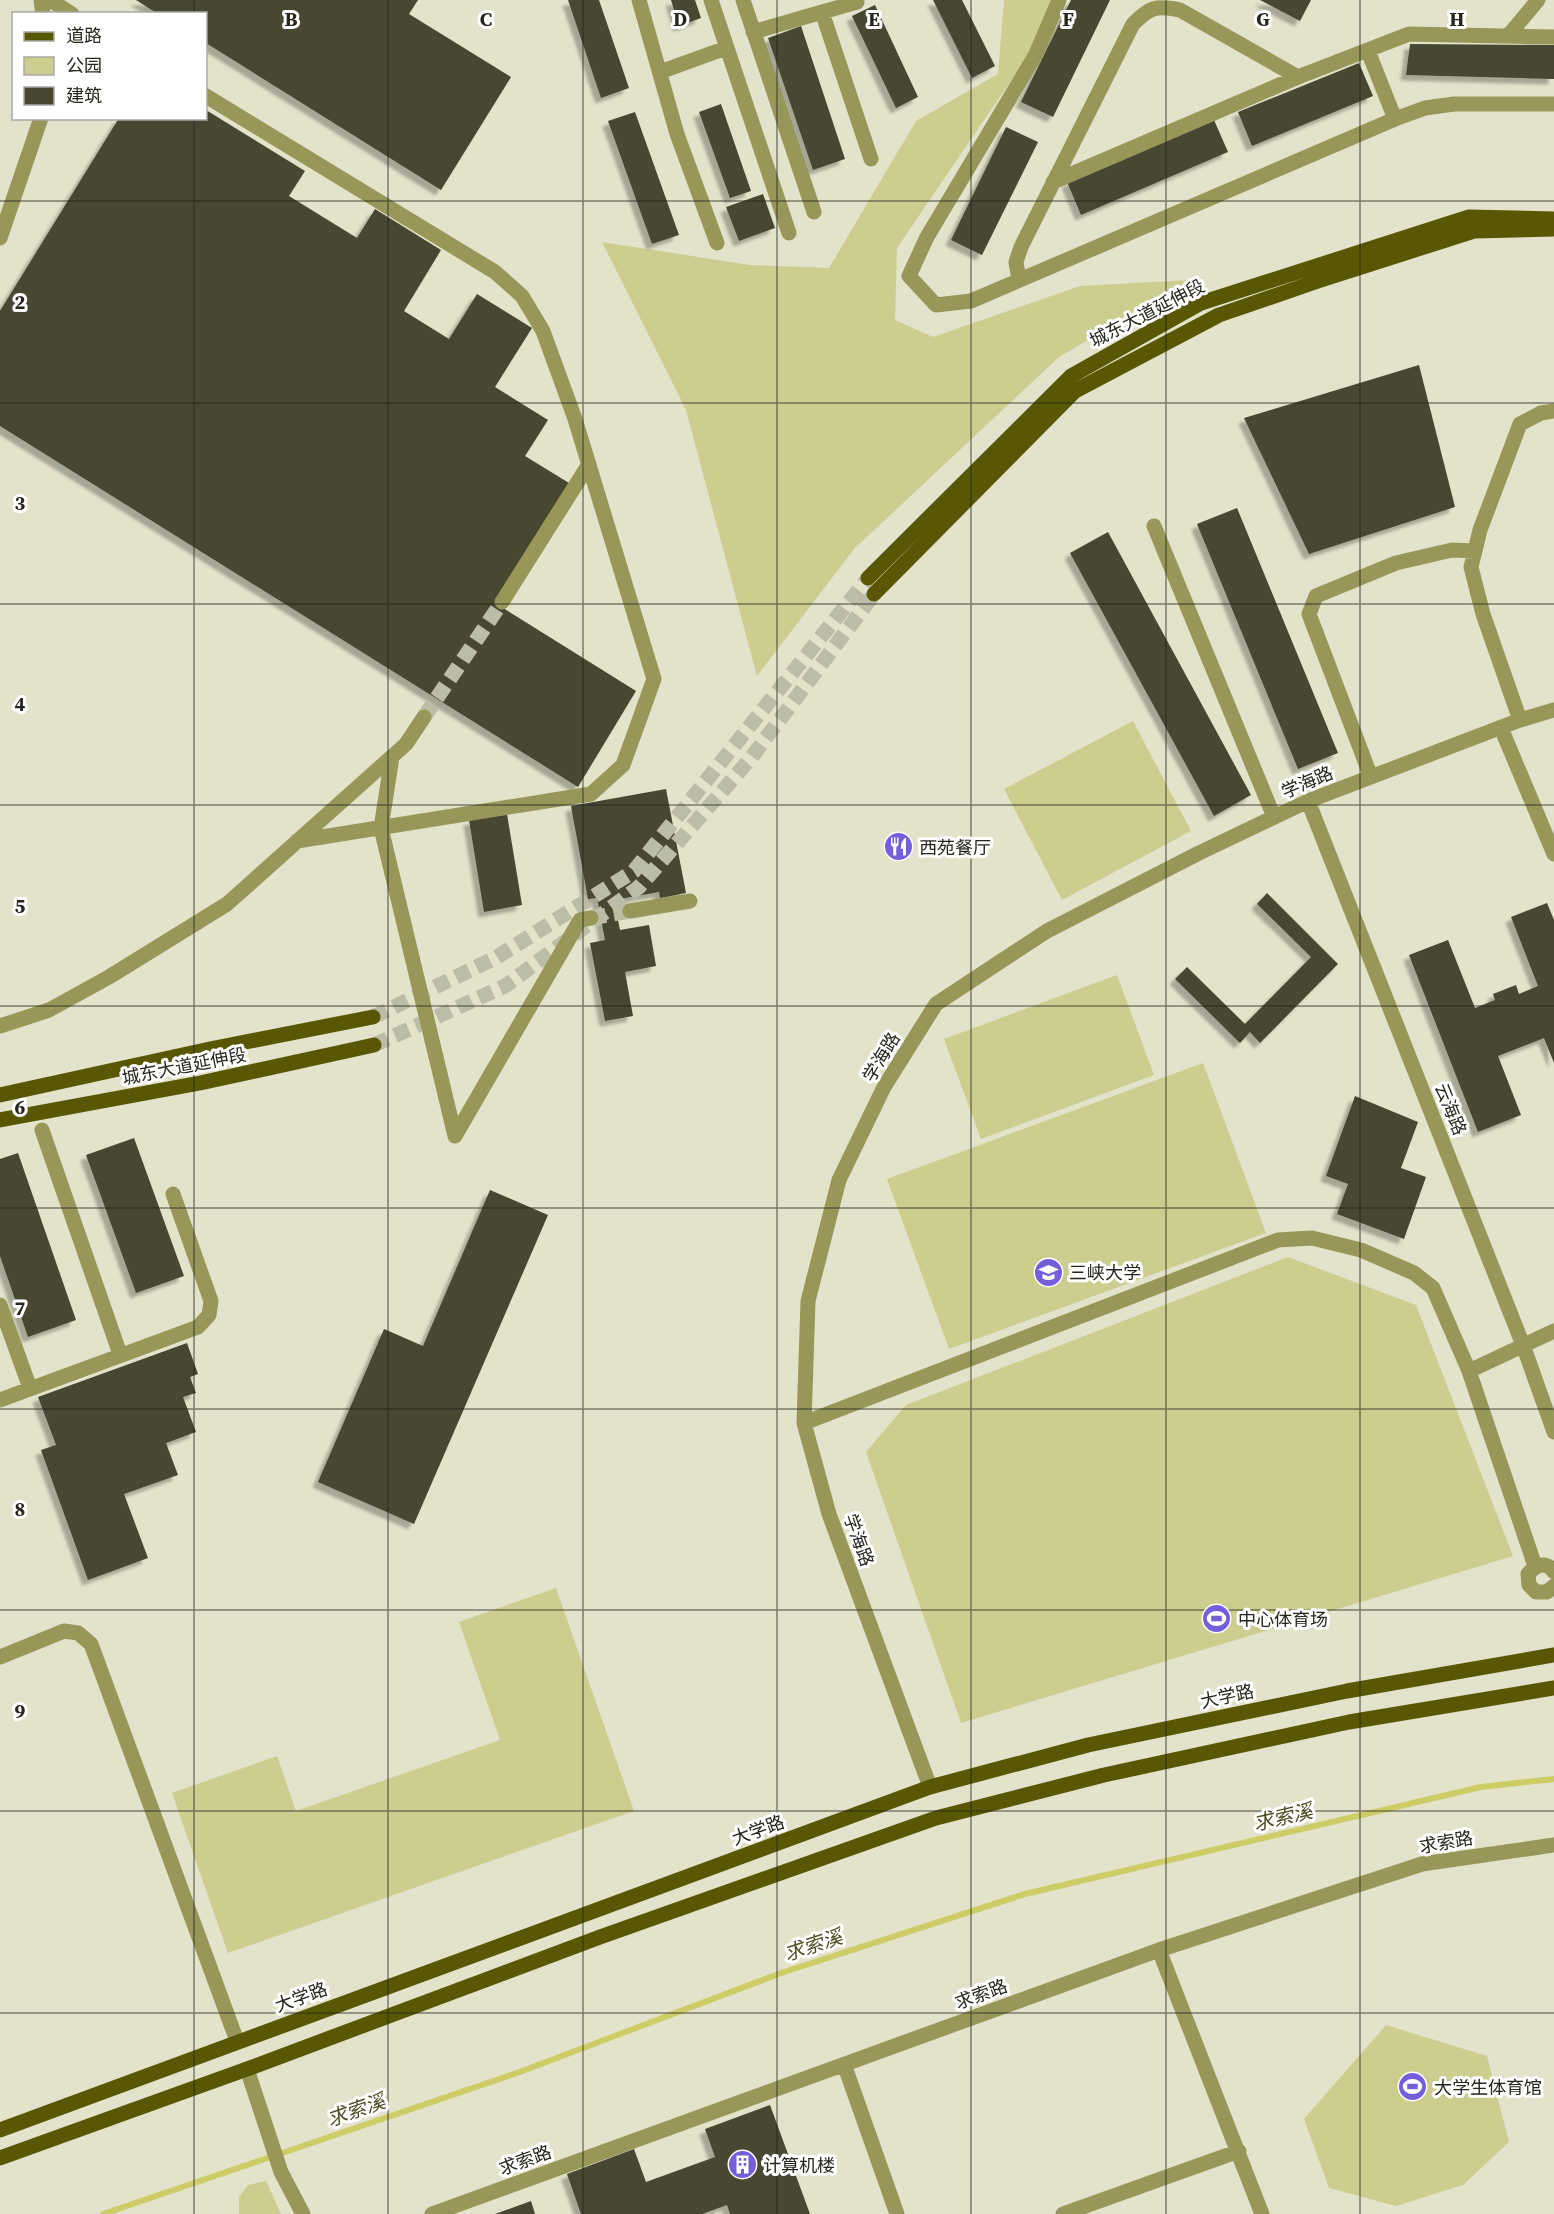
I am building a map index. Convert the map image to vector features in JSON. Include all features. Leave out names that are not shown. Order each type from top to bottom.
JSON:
[{"type":"main road","name":"城东大道延伸段","points":[[868,578],[1071,376],[1201,303],[1469,217],[1554,219]]},
{"type":"main road","name":"城东大道延伸段","points":[[874,594],[1075,391],[1219,315],[1318,281],[1474,231],[1554,229]]},
{"type":"main road","name":"城东大道延伸段","points":[[0,1095],[210,1049],[373,1017]]},
{"type":"main road","name":"城东大道延伸段","points":[[0,1120],[200,1083],[374,1045]]},
{"type":"main road","name":"大学路","points":[[0,2130],[930,1787],[1100,1742],[1347,1691],[1554,1655]]},
{"type":"main road","points":[[0,2158],[247,2069],[611,1933],[936,1818],[1104,1775],[1349,1722],[1554,1688]]},
{"type":"street","points":[[50,0],[69,12]]},
{"type":"street","points":[[639,0],[677,134],[717,243]]},
{"type":"street","points":[[711,0],[789,233]]},
{"type":"street","points":[[743,0],[814,212]]},
{"type":"street","points":[[1059,0],[1036,54],[927,237],[909,276],[936,305],[971,301],[1425,108],[1454,104],[1554,104]]},
{"type":"street","points":[[1508,36],[1538,0]]},
{"type":"street","points":[[753,32],[858,1]]},
{"type":"street","points":[[1019,280],[1016,262],[1021,247],[1133,24],[1146,12],[1160,6],[1180,10],[1298,77]]},
{"type":"street","points":[[822,12],[871,159]]},
{"type":"street","points":[[1053,182],[1298,77],[1409,34],[1554,37]]},
{"type":"street","points":[[660,72],[726,48]]},
{"type":"street","points":[[1368,51],[1395,119]]},
{"type":"street","points":[[207,97],[495,272],[522,296],[543,331],[575,419],[654,679],[623,765],[591,794],[297,841]]},
{"type":"street","points":[[0,238],[40,120]]},
{"type":"street","points":[[1520,720],[1481,605],[1471,567],[1480,530],[1520,424],[1541,413],[1554,411]]},
{"type":"street","points":[[502,602],[589,464]]},
{"type":"street","points":[[1154,526],[1274,817]]},
{"type":"street","points":[[1371,777],[1309,614],[1316,596],[1396,563],[1452,550],[1475,551]]},
{"type":"street","name":"学海路","points":[[930,1787],[829,1514],[804,1423],[808,1301],[839,1180],[884,1087],[936,1004],[1047,931],[1199,853],[1308,801],[1520,720],[1554,710]]},
{"type":"street","points":[[0,1026],[49,1011],[227,904],[406,744],[424,717]]},
{"type":"street","points":[[1500,728],[1554,854]]},
{"type":"street","points":[[392,757],[381,828],[455,1136],[580,920],[591,918]]},
{"type":"street","name":"云海路","points":[[1308,801],[1523,1345],[1554,1432]]},
{"type":"street","points":[[630,912],[690,901]]},
{"type":"street","points":[[42,1130],[120,1354]]},
{"type":"street","points":[[0,1400],[198,1327],[209,1315],[211,1301],[173,1194]]},
{"type":"street","points":[[804,1423],[1278,1240],[1312,1238],[1361,1250],[1414,1273],[1432,1288],[1469,1371],[1535,1566]]},
{"type":"street","points":[[0,1305],[30,1388]]},
{"type":"street","points":[[1469,1371],[1554,1330]]},
{"type":"street","points":[[1554,1572],[1543,1564],[1535,1566],[1528,1574],[1529,1585],[1536,1592],[1547,1592],[1554,1586]]},
{"type":"street","points":[[0,1657],[64,1631],[78,1634],[91,1644],[237,2042]]},
{"type":"street","name":"求索路","points":[[432,2214],[1159,1950],[1422,1864],[1554,1845]]},
{"type":"street","points":[[1159,1950],[1262,2214]]},
{"type":"street","points":[[844,2064],[897,2214]]},
{"type":"street","points":[[247,2069],[281,2172],[303,2214]]},
{"type":"street","points":[[1063,2214],[1239,2151]]},
{"type":"green space","points":[[1004,0],[1051,0],[1038,41],[897,248],[895,320],[933,337],[1080,286],[1191,280],[1059,357],[854,549],[757,676],[686,410],[602,242],[750,265],[829,268],[916,121],[998,74]]},
{"type":"green space","points":[[1133,721],[1191,831],[1062,900],[1004,789]]},
{"type":"green space","points":[[1117,975],[1154,1075],[981,1139],[944,1039]]},
{"type":"green space","points":[[1203,1063],[1266,1233],[949,1349],[887,1179]]},
{"type":"green space","points":[[1288,1257],[1416,1305],[1513,1556],[961,1723],[866,1452],[906,1405]]},
{"type":"green space","points":[[556,1588],[634,1811],[228,1953],[172,1793],[277,1756],[296,1811],[500,1740],[459,1622]]},
{"type":"green space","name":"大学生体育馆","points":[[1386,2025],[1487,2056],[1509,2142],[1463,2185],[1396,2206],[1329,2188],[1304,2119]]},
{"type":"green space","points":[[266,2181],[281,2214],[239,2214],[239,2197],[248,2185]]},
{"type":"building","points":[[136,0],[418,0],[409,14],[511,77],[441,190],[207,44],[207,12],[155,12]]},
{"type":"building","points":[[568,0],[599,0],[629,88],[601,98]]},
{"type":"building","points":[[671,0],[695,0],[701,18],[679,26]]},
{"type":"building","points":[[933,0],[962,0],[995,66],[972,78]]},
{"type":"building","points":[[1071,0],[1110,0],[1053,117],[1021,102]]},
{"type":"building","points":[[1260,0],[1311,0],[1300,21]]},
{"type":"building","points":[[875,5],[918,97],[896,108],[852,16]]},
{"type":"building","points":[[801,26],[845,159],[813,170],[768,38]]},
{"type":"building","points":[[1410,44],[1554,45],[1554,79],[1406,75]]},
{"type":"building","points":[[1359,63],[1373,96],[1252,146],[1238,112]]},
{"type":"building","points":[[721,104],[751,191],[730,198],[699,112]]},
{"type":"building","points":[[207,111],[305,171],[289,196],[357,238],[375,209],[441,250],[404,311],[449,339],[477,294],[532,328],[495,387],[548,420],[525,456],[569,483],[495,603],[636,691],[578,787],[0,426],[0,311],[118,120],[207,120]]},
{"type":"building","points":[[635,112],[679,235],[652,244],[608,121]]},
{"type":"building","points":[[1214,120],[1228,152],[1081,215],[1067,182]]},
{"type":"building","points":[[1006,127],[1038,142],[982,255],[951,240]]},
{"type":"building","points":[[763,194],[775,228],[739,241],[726,207]]},
{"type":"building","points":[[1419,365],[1455,507],[1309,554],[1244,418]]},
{"type":"building","points":[[1237,508],[1338,753],[1298,769],[1197,524]]},
{"type":"building","points":[[1108,532],[1251,795],[1214,816],[1070,553]]},
{"type":"building","points":[[666,789],[686,893],[660,898],[659,892],[614,900],[620,930],[649,925],[656,966],[625,972],[633,1016],[605,1021],[590,943],[605,940],[597,898],[588,899],[571,806]]},
{"type":"building","points":[[507,814],[522,905],[484,912],[469,820]]},
{"type":"building","points":[[1267,893],[1338,964],[1260,1043],[1250,1032],[1240,1043],[1175,979],[1187,967],[1245,1024],[1311,957],[1257,904]]},
{"type":"building","points":[[1547,903],[1554,920],[1554,1063],[1544,1038],[1498,1056],[1521,1115],[1478,1132],[1409,955],[1448,940],[1475,1008],[1495,1000],[1493,994],[1516,985],[1519,994],[1538,986],[1511,917]]},
{"type":"building","points":[[1355,1096],[1418,1122],[1401,1168],[1426,1177],[1404,1239],[1337,1214],[1348,1184],[1326,1176]]},
{"type":"building","points":[[134,1138],[184,1276],[136,1293],[86,1155]]},
{"type":"building","points":[[18,1153],[76,1320],[28,1337],[0,1256],[0,1159]]},
{"type":"building","points":[[490,1190],[548,1215],[414,1524],[318,1482],[384,1329],[423,1346]]},
{"type":"building","points":[[187,1343],[198,1374],[190,1377],[196,1393],[183,1397],[196,1432],[166,1443],[178,1475],[124,1494],[148,1558],[88,1580],[41,1450],[56,1445],[38,1397]]},
{"type":"building","name":"计算机楼","points":[[770,2105],[810,2214],[730,2214],[727,2205],[702,2214],[581,2214],[567,2174],[634,2149],[646,2182],[715,2157],[705,2129]]},
{"type":"building","points":[[531,2201],[535,2214],[495,2214]]},
{"type":"waterway","name":"求索溪","points":[[103,2214],[517,2073],[781,1973],[1025,1894],[1481,1787],[1554,1779]]},
{"type":"tunnel","points":[[373,1017],[497,957],[634,871],[868,578]]},
{"type":"tunnel","points":[[374,1045],[505,986],[639,887],[751,758],[874,594]]},
{"type":"tunnel","points":[[424,717],[502,602]]},
{"type":"tunnel","points":[[591,918],[630,911]]},
{"type":"place","name":"西苑餐厅","points":[[898,847]]},
{"type":"place","name":"三峡大学","points":[[1048,1272]]},
{"type":"place","name":"中心体育场","points":[[1217,1619]]},
{"type":"place","name":"大学生体育馆","points":[[1413,2087]]},
{"type":"place","name":"计算机楼","points":[[742,2165]]}]
